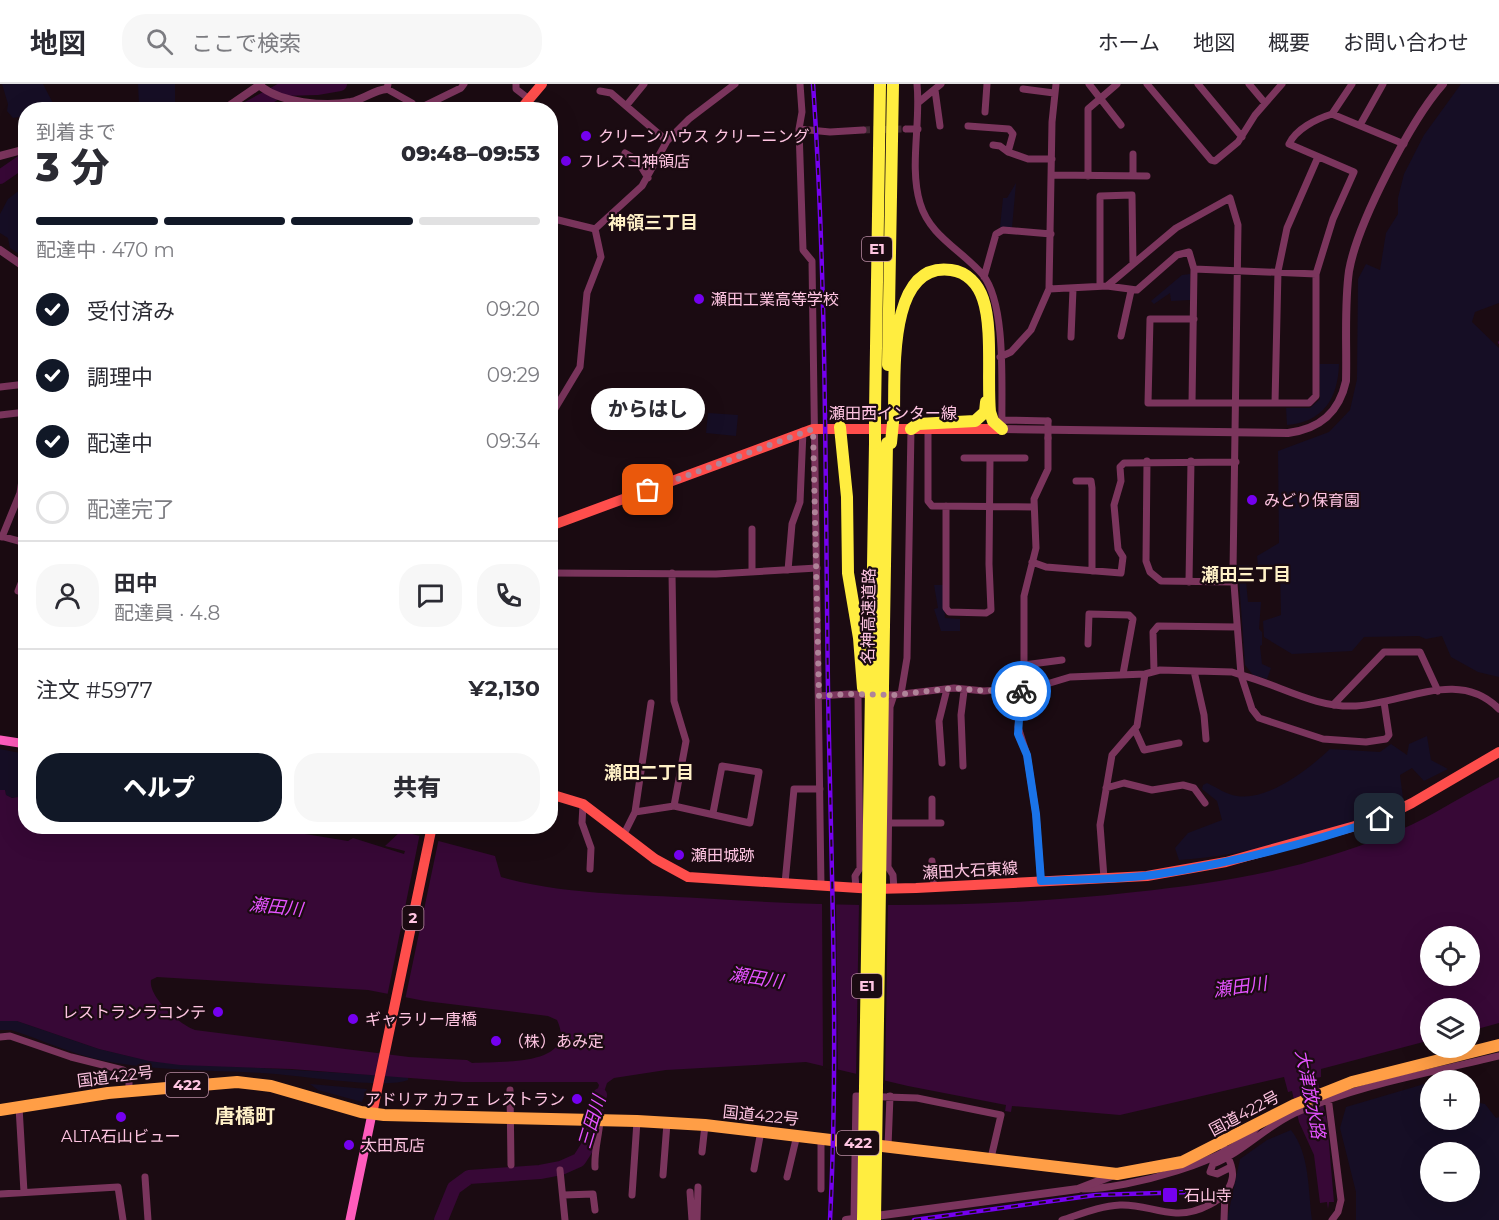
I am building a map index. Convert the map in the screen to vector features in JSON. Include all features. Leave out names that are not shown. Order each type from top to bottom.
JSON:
[{"type":"highway","name":"名神高速道路","points":[[879,84],[885,413]]},
{"type":"highway","name":"名神高速道路","points":[[875,1220],[869,690],[884,443],[893,84]]},
{"type":"highway","points":[[885,413],[897,352],[902,308],[915,282],[935,270],[951,270],[973,280],[983,298],[987,333],[988,385],[993,421],[1002,424]]},
{"type":"highway","points":[[912,429],[918,424],[975,421],[985,412],[988,385]]},
{"type":"highway","points":[[840,427],[847,497],[848,573],[869,690]]},
{"type":"highway","name":"名神高速道路","points":[[869,690],[886,497],[884,443]]},
{"type":"highway","name":"E1","points":[[855,1220],[869,840],[869,690]]},
{"type":"highway","name":"国道422号","points":[[0,1110],[129,1091],[202,1083],[249,1082],[284,1089],[372,1114],[705,1125],[1117,1174],[1167,1167],[1223,1147],[1294,1105],[1382,1073],[1499,1045]]},
{"type":"main road","points":[[527,102],[542,84]]},
{"type":"main road","name":"瀬田西インター線","points":[[558,523],[808,430],[840,427],[928,429],[1002,424]]},
{"type":"main road","points":[[0,740],[18,743]]},
{"type":"main road","name":"瀬田大石東線","points":[[558,796],[583,804],[661,863],[688,877],[856,888],[934,887],[1157,875],[1226,862],[1380,819],[1499,752]]},
{"type":"main road","name":"2","points":[[372,1114],[430,834]]},
{"type":"main road","points":[[350,1220],[372,1114]]},
{"type":"street","points":[[432,102],[461,88],[464,84]]},
{"type":"street","points":[[516,84],[516,89],[529,99]]},
{"type":"street","points":[[626,106],[645,84]]},
{"type":"street","points":[[595,229],[648,178],[667,141],[689,119],[735,84]]},
{"type":"street","points":[[788,570],[792,524],[800,502],[808,430],[812,261],[803,250],[799,129],[802,112],[800,84]]},
{"type":"street","points":[[917,84],[919,102],[917,185],[927,219],[936,232],[984,277],[998,309],[1002,424]]},
{"type":"street","points":[[919,102],[941,84]]},
{"type":"street","points":[[985,112],[987,84]]},
{"type":"street","points":[[1000,357],[1011,352],[1031,330],[1049,289],[1056,84]]},
{"type":"street","points":[[1089,84],[1121,125]]},
{"type":"street","points":[[1088,176],[1088,108],[1117,84]]},
{"type":"street","points":[[1147,84],[1211,160],[1215,161],[1242,137],[1265,103],[1282,84]]},
{"type":"street","points":[[1198,84],[1242,137]]},
{"type":"street","points":[[1249,84],[1265,103]]},
{"type":"street","points":[[1194,319],[1150,319],[1148,403],[1309,403],[1316,396],[1316,274],[1333,219],[1354,171],[1289,144],[1307,125],[1332,114],[1352,84]]},
{"type":"street","points":[[1360,125],[1383,84]]},
{"type":"street","points":[[1002,424],[1300,432],[1319,424],[1337,408],[1346,381],[1348,286],[1358,238],[1404,144],[1443,84]]},
{"type":"street","points":[[235,102],[261,86],[283,97],[332,102]]},
{"type":"street","points":[[345,102],[388,87],[408,102]]},
{"type":"street","points":[[1023,89],[1054,93]]},
{"type":"street","points":[[935,90],[940,126]]},
{"type":"street","points":[[600,91],[611,93],[667,141]]},
{"type":"street","points":[[1332,114],[1404,144]]},
{"type":"street","points":[[968,126],[1009,129],[1013,134],[1008,152]]},
{"type":"street","points":[[799,129],[830,132],[863,130]]},
{"type":"street","points":[[906,129],[918,129]]},
{"type":"street","points":[[993,145],[1028,159],[1052,159]]},
{"type":"street","points":[[0,156],[18,151]]},
{"type":"street","points":[[625,153],[637,160],[648,178]]},
{"type":"street","points":[[1133,154],[1133,176]]},
{"type":"street","points":[[1275,403],[1278,271],[1287,228],[1318,157]]},
{"type":"street","points":[[1052,175],[1147,176]]},
{"type":"street","points":[[1103,286],[1100,196],[1131,195],[1133,264]]},
{"type":"street","points":[[1103,286],[1194,216],[1230,198],[1238,225],[1234,582],[1241,675],[1255,714],[1309,736],[1366,742],[1386,739],[1389,735],[1384,702]]},
{"type":"street","points":[[558,220],[595,229]]},
{"type":"street","points":[[558,404],[580,367],[586,299],[601,257],[595,229]]},
{"type":"street","points":[[984,277],[996,234],[1003,230],[1051,234]]},
{"type":"street","points":[[0,250],[18,262]]},
{"type":"street","points":[[1049,289],[1103,286],[1137,290],[1184,251],[1193,257],[1192,403]]},
{"type":"street","points":[[1194,269],[1316,274]]},
{"type":"street","points":[[1071,337],[1072,289]]},
{"type":"street","points":[[1121,336],[1131,291]]},
{"type":"street","points":[[0,387],[18,385]]},
{"type":"street","points":[[0,415],[18,413]]},
{"type":"street","points":[[1002,424],[1048,421],[1048,468],[1037,490],[1034,507],[1036,549],[1024,596],[1024,665],[1018,734],[1027,755],[1036,814],[1041,881]]},
{"type":"street","points":[[894,888],[893,875],[888,867],[890,707],[898,695],[907,658],[912,429]]},
{"type":"street","points":[[928,429],[928,501],[932,506],[1034,507]]},
{"type":"street","points":[[808,430],[817,568],[821,886]]},
{"type":"street","points":[[912,452],[928,452]]},
{"type":"street","points":[[964,458],[1025,458]]},
{"type":"street","points":[[946,506],[946,608],[949,612],[986,613],[991,610],[990,458]]},
{"type":"street","points":[[1147,461],[1146,561],[1150,573],[1161,582],[1234,582]]},
{"type":"street","points":[[1189,582],[1191,461]]},
{"type":"street","points":[[1032,562],[1047,567],[1121,573],[1124,571],[1123,557],[1118,549],[1114,514],[1121,481],[1120,467],[1124,463],[1236,462]]},
{"type":"street","points":[[1076,481],[1090,481],[1092,488],[1092,571]]},
{"type":"street","points":[[18,498],[1,536],[18,541]]},
{"type":"street","points":[[752,530],[752,572]]},
{"type":"street","points":[[558,573],[752,572],[817,568]]},
{"type":"street","points":[[672,573],[674,701],[686,741],[674,806]]},
{"type":"street","points":[[1088,644],[1089,614],[1129,615],[1133,619],[1123,674]]},
{"type":"street","points":[[1154,671],[1153,632],[1158,626],[1237,627]]},
{"type":"street","points":[[1333,705],[1384,652],[1420,652],[1438,691]]},
{"type":"street","points":[[1024,665],[1062,660]]},
{"type":"street","points":[[819,696],[869,690],[898,695],[947,689],[964,691],[1021,688],[1056,682],[1070,677],[1145,674],[1154,671],[1194,671],[1241,675],[1310,700],[1333,705],[1354,706],[1438,691],[1468,690],[1485,696],[1499,709]]},
{"type":"street","points":[[1194,671],[1204,715],[1206,739]]},
{"type":"street","points":[[1145,674],[1135,730],[1144,750],[1179,743]]},
{"type":"street","points":[[940,760],[937,736],[940,713],[947,689]]},
{"type":"street","points":[[856,888],[855,876],[860,868],[869,690]]},
{"type":"street","points":[[963,766],[961,715],[964,691]]},
{"type":"street","points":[[624,834],[635,812],[651,703]]},
{"type":"street","points":[[1104,878],[1100,825],[1106,788],[1114,751],[1135,730]]},
{"type":"street","points":[[635,812],[674,806],[750,823],[759,772],[722,766],[713,813]]},
{"type":"street","points":[[1106,788],[1124,783],[1152,790],[1184,784],[1194,788],[1205,803]]},
{"type":"street","points":[[785,883],[794,789],[820,789]]},
{"type":"street","points":[[932,799],[932,823]]},
{"type":"street","points":[[583,804],[581,814],[591,848],[590,868]]},
{"type":"street","points":[[888,823],[941,823]]},
{"type":"street","points":[[932,861],[934,887]]},
{"type":"street","points":[[0,1037],[10,1036],[71,1057],[123,1070],[129,1074],[129,1091]]},
{"type":"street","points":[[1231,1167],[1217,1174],[1210,1172],[1213,1164],[1228,1159],[1263,1131],[1326,1094],[1499,1056]]},
{"type":"street","points":[[510,1090],[512,1165]]},
{"type":"street","points":[[1326,1094],[1341,1200],[1338,1212],[1332,1220]]},
{"type":"street","points":[[991,1158],[1001,1115],[917,1098],[856,1096],[855,1220],[1165,1175],[1223,1147],[1231,1167],[1232,1179],[1225,1193],[1224,1220]]},
{"type":"street","points":[[888,1146],[891,1096]]},
{"type":"street","points":[[20,1107],[24,1192]]},
{"type":"street","points":[[596,1167],[595,1154],[599,1142],[599,1120]]},
{"type":"street","points":[[632,1195],[638,1121]]},
{"type":"street","points":[[663,1175],[667,1123]]},
{"type":"street","points":[[702,1152],[705,1125]]},
{"type":"street","points":[[754,1168],[761,1131]]},
{"type":"street","points":[[787,1177],[797,1135]]},
{"type":"street","points":[[820,1189],[821,1138]]},
{"type":"street","points":[[560,1170],[564,1195],[564,1220]]},
{"type":"street","points":[[1078,1189],[1117,1174]]},
{"type":"street","points":[[145,1177],[148,1220]]},
{"type":"street","points":[[0,1194],[118,1187],[123,1220]]},
{"type":"street","points":[[697,1220],[698,1187]]},
{"type":"street","points":[[1065,1219],[1099,1208],[1119,1205],[1142,1205],[1177,1213],[1192,1211],[1209,1205],[1225,1193]]},
{"type":"street","points":[[564,1195],[593,1194],[595,1210]]},
{"type":"street","points":[[689,1197],[692,1220]]},
{"type":"shaded area","points":[[2,84],[43,84],[52,102],[18,102],[18,117],[13,118],[7,111],[8,104]]},
{"type":"shaded area","points":[[138,84],[175,84],[175,102],[139,102]]},
{"type":"shaded area","points":[[1461,84],[1499,84],[1499,303],[1475,312],[1472,322],[1499,348],[1499,677],[1478,672],[1451,657],[1442,636],[1426,639],[1419,636],[1364,637],[1352,651],[1292,654],[1264,637],[1263,621],[1281,615],[1280,565],[1258,566],[1257,556],[1279,543],[1278,451],[1329,432],[1350,410],[1357,379],[1358,279],[1366,264],[1380,270],[1386,233],[1398,214],[1398,198],[1404,174],[1424,135]]},
{"type":"shaded area","points":[[1016,183],[1012,228],[1000,227],[1003,198],[1007,198]]},
{"type":"shaded area","points":[[18,191],[18,253],[10,248],[8,238],[0,233],[0,214],[8,199]]},
{"type":"shaded area","points":[[1190,274],[1190,300],[1171,301],[1170,293],[1154,304],[1151,301],[1182,275]]},
{"type":"shaded area","points":[[1319,364],[1339,364],[1336,388],[1332,398],[1319,414],[1300,423],[1287,425],[1286,408],[1310,408],[1320,399]]},
{"type":"shaded area","points":[[708,413],[738,415],[736,436],[706,433]]},
{"type":"shaded area","points":[[1238,565],[1249,565],[1246,581],[1248,602],[1261,602],[1259,629],[1262,632],[1262,645],[1260,646],[1262,664],[1271,668],[1267,679],[1253,675],[1245,665]]},
{"type":"shaded area","points":[[934,585],[943,585],[945,618],[960,619],[960,631],[941,631],[934,609],[938,608]]},
{"type":"shaded area","points":[[1427,736],[1431,760],[1448,769],[1424,781],[1412,768],[1400,775],[1403,798],[1382,810],[1326,831],[1263,848],[1179,860],[1175,848],[1188,833],[1222,820],[1217,801],[1202,789],[1207,783],[1225,793],[1237,796],[1262,794],[1300,774],[1330,749],[1380,752],[1391,744],[1407,755],[1409,744]]},
{"type":"shaded area","points":[[0,749],[18,753],[18,797],[12,798],[6,795],[5,790],[0,790]]},
{"type":"shaded area","points":[[0,1021],[17,1021],[99,1049],[150,1061],[408,1077],[408,1080],[396,1083],[360,1082],[276,1074],[134,1066],[103,1061],[11,1030],[0,1030]]},
{"type":"shaded area","points":[[310,1084],[367,1089],[362,1102],[318,1090]]},
{"type":"shaded area","points":[[1420,1085],[1420,1130],[1480,1130],[1480,1103],[1485,1104],[1496,1118],[1499,1117],[1499,1220],[1356,1220],[1356,1192],[1340,1128],[1346,1107]]},
{"type":"shaded area","points":[[1291,1130],[1305,1161],[1312,1220],[1227,1220],[1240,1159],[1267,1140]]},
{"type":"water","points":[[1499,777],[1499,1023],[1480,1028],[1480,998],[1420,998],[1420,1043],[1321,1069],[1321,1077],[1317,1078],[1327,1121],[1334,1202],[1329,1202],[1328,1209],[1327,1202],[1320,1203],[1314,1155],[1299,1122],[1292,1091],[1288,1092],[1284,1077],[1120,1115],[1012,1106],[1011,1112],[1005,1111],[1006,1105],[908,1086],[806,1062],[666,1070],[614,1078],[607,1083],[598,1110],[591,1111],[599,1085],[597,1082],[463,1082],[291,1069],[180,1065],[149,1061],[99,1049],[17,1021],[0,1021],[0,790],[5,790],[6,795],[12,798],[18,797],[18,834],[305,834],[348,841],[353,838],[404,854],[405,851],[385,846],[398,834],[412,834],[495,856],[501,877],[553,888],[820,904],[978,904],[1082,897],[1185,886],[1259,874],[1308,862],[1359,846],[1412,825]],"holes":[[[157,977],[368,990],[425,1001],[548,1016],[557,1020],[561,1035],[557,1046],[547,1054],[516,1061],[472,1063],[467,1060],[409,1057],[195,1030],[166,1009],[154,994],[151,980]]]},
{"type":"pier","points":[[420,834],[439,838],[405,1000],[387,997]]},
{"type":"pier","points":[[822,902],[836,902],[838,1072],[823,1068]]},
{"type":"pier","points":[[859,903],[888,903],[885,1084],[856,1078]]},
{"type":"waterway","points":[[259,102],[283,89],[317,88],[340,84]]},
{"type":"waterway","points":[[0,177],[18,165]]},
{"type":"waterway","name":"三田川","points":[[441,1220],[454,1188],[469,1177],[540,1172],[561,1168],[579,1160],[588,1146],[600,1095]]},
{"type":"tunnel","points":[[863,130],[906,129]]},
{"type":"railway","points":[[813,84],[823,310],[834,954],[834,1088],[830,1220]]},
{"type":"railway","points":[[914,1220],[1096,1195],[1189,1192]]},
{"type":"way so far","points":[[648,490],[813,429],[819,696],[894,695],[954,688],[964,691],[1021,688],[1021,691]]},
{"type":"place","name":"クリーンハウス クリーニング","points":[[586,136]]},
{"type":"place","name":"フレスコ神領店","points":[[566,161]]},
{"type":"place","name":"瀬田工業高等学校","points":[[699,299]]},
{"type":"place","name":"からはし","points":[[648,490]]},
{"type":"place","name":"みどり保育園","points":[[1252,500]]},
{"type":"place","name":"瀬田城跡","points":[[679,855]]},
{"type":"place","name":"レストランラコンテ","points":[[218,1012]]},
{"type":"place","name":"ギャラリー唐橋","points":[[353,1019]]},
{"type":"place","name":"（株）あみ定","points":[[496,1041]]},
{"type":"place","name":"アドリア カフェ レストラン","points":[[577,1099]]},
{"type":"place","name":"ALTA石山ビュー","points":[[121,1117]]},
{"type":"place","name":"太田瓦店","points":[[349,1145]]},
{"type":"place","name":"石山寺","points":[[1170,1195]]},
{"type":"district","name":"神領三丁目","points":[[653,223]]},
{"type":"district","name":"瀬田三丁目","points":[[1246,575]]},
{"type":"district","name":"瀬田二丁目","points":[[649,773]]},
{"type":"district","name":"唐橋町","points":[[245,1116]]},
{"type":"route","points":[[1021,691],[1018,734],[1027,755],[1036,814],[1041,881],[1157,875],[1226,862],[1380,819]]},
{"type":"water label","name":"瀬田川","points":[[276,907]]},
{"type":"water label","name":"瀬田川","points":[[756,978]]},
{"type":"water label","name":"瀬田川","points":[[1240,987]]},
{"type":"water label","name":"大津放水路","points":[[1310,1094]]}]
